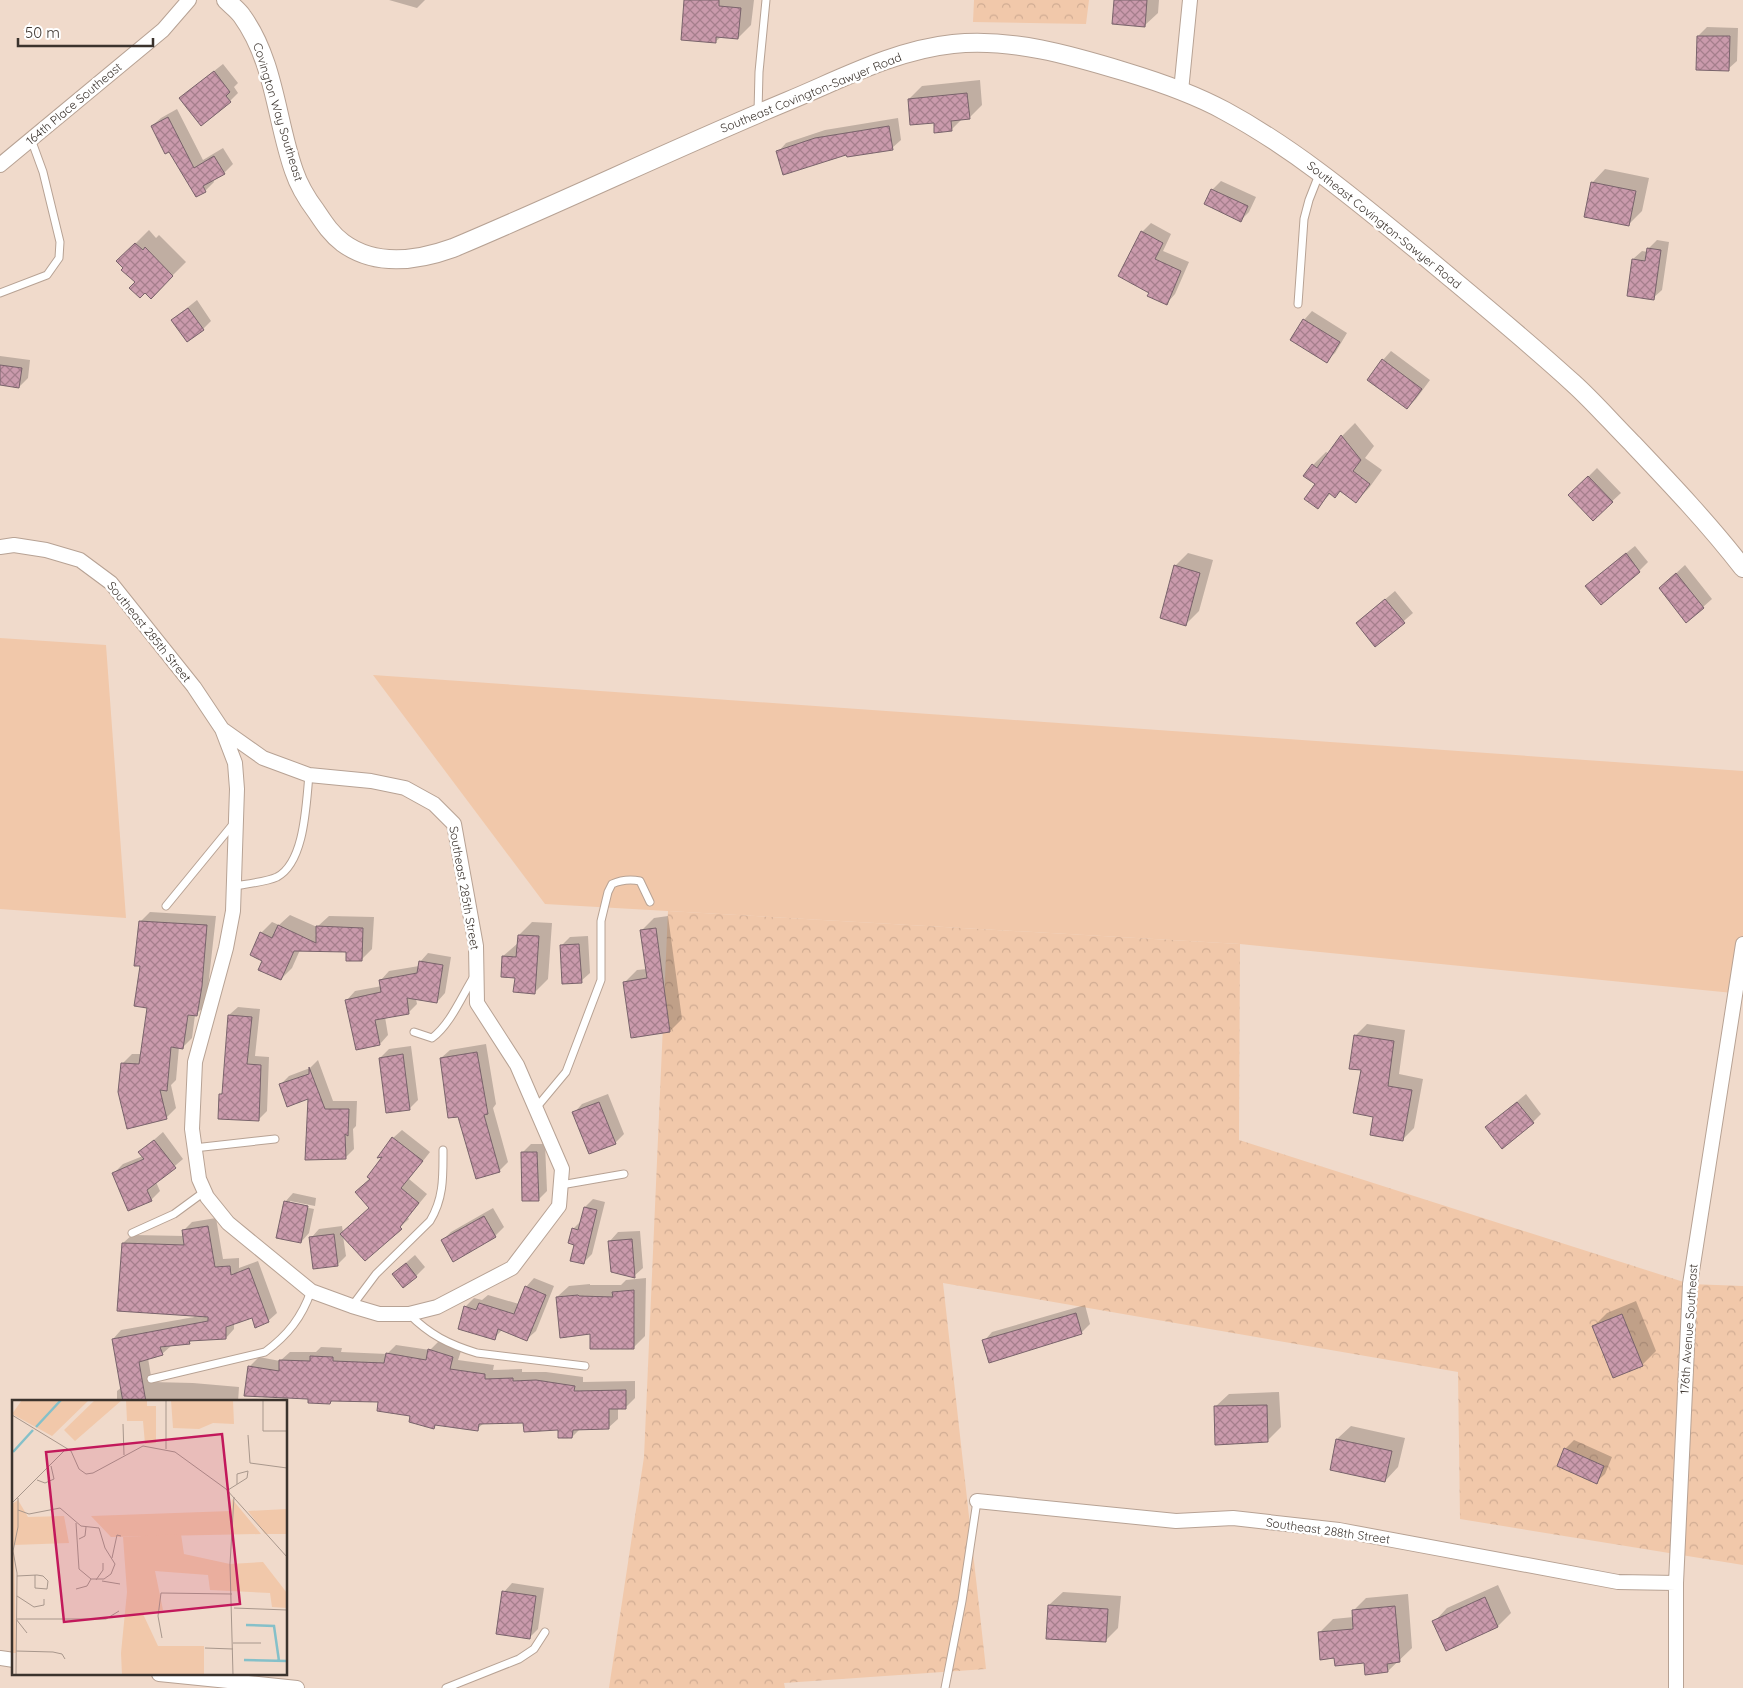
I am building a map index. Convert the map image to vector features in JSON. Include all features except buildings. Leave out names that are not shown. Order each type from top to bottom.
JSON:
[{"type":"street","name":"164th Place Southeast","points":[[0,165],[163,30],[189,0]]},
{"type":"street","name":"Covington Way Southeast","points":[[226,0],[241,15],[257,41],[272,84],[294,172],[306,196],[330,231],[344,244],[371,256],[387,260],[407,260]]},
{"type":"street","points":[[1181,91],[1190,0]]},
{"type":"street","name":"Southeast Covington-Sawyer Road","points":[[407,260],[432,256],[452,248],[758,114],[908,53],[953,44],[979,43],[1016,45],[1048,50],[1099,64],[1181,91],[1222,109],[1260,131],[1320,172],[1517,333],[1576,386],[1665,478],[1742,565]]},
{"type":"street","name":"Southeast 285th Street","points":[[0,547],[14,545],[46,550],[80,560],[111,583],[194,687],[222,729],[235,763],[237,790],[233,911],[226,948],[195,1062],[192,1129],[198,1179],[204,1192],[228,1223],[311,1291],[379,1314],[409,1314],[437,1307],[512,1268],[559,1206],[562,1169],[517,1065],[477,1003],[476,946],[454,824],[434,804],[405,788],[371,781],[309,776],[263,758],[222,729]]},
{"type":"street","name":"176th Avenue Southeast","points":[[1676,1688],[1676,1583],[1690,1284],[1743,944]]},
{"type":"street","name":"Southeast 288th Street","points":[[977,1501],[1176,1521],[1233,1518],[1330,1529],[1618,1582],[1676,1583]]},
{"type":"street","points":[[180,1676],[297,1688]]},
{"type":"lane","points":[[758,114],[759,72],[766,0]]},
{"type":"lane","points":[[0,293],[47,275],[59,258],[60,242],[45,180],[31,139]]},
{"type":"lane","points":[[1298,304],[1304,219],[1320,172]]},
{"type":"lane","points":[[234,886],[276,877],[290,866],[300,843],[309,776]]},
{"type":"lane","points":[[166,906],[236,819]]},
{"type":"lane","points":[[536,1108],[566,1072],[601,980],[601,921],[608,892],[612,884],[619,881],[640,881],[650,902]]},
{"type":"lane","points":[[414,1032],[432,1038],[439,1033],[450,1018],[476,972]]},
{"type":"lane","points":[[194,1148],[275,1139]]},
{"type":"lane","points":[[352,1306],[376,1274],[430,1221],[438,1207],[442,1192],[443,1150]]},
{"type":"lane","points":[[561,1185],[624,1174]]},
{"type":"lane","points":[[132,1233],[174,1214],[204,1192]]},
{"type":"lane","points":[[151,1379],[265,1352],[291,1330],[303,1311],[311,1291]]},
{"type":"lane","points":[[409,1314],[423,1328],[435,1336],[477,1353],[585,1366]]},
{"type":"lane","points":[[945,1688],[962,1601],[977,1501]]},
{"type":"lane","points":[[446,1688],[519,1659],[534,1649],[545,1632]]},
{"type":"green space","points":[[974,0],[1089,0],[1086,24],[973,22]]},
{"type":"green space","points":[[0,638],[106,645],[126,918],[0,909]]},
{"type":"green space","points":[[373,675],[1743,771],[1743,994],[1240,944],[545,904]]},
{"type":"green space","points":[[668,911],[1240,944],[1239,1140],[1690,1284],[1743,1286],[1743,1565],[1460,1519],[1458,1372],[943,1283],[986,1669],[784,1683],[785,1688],[609,1688],[644,1457]]}]
